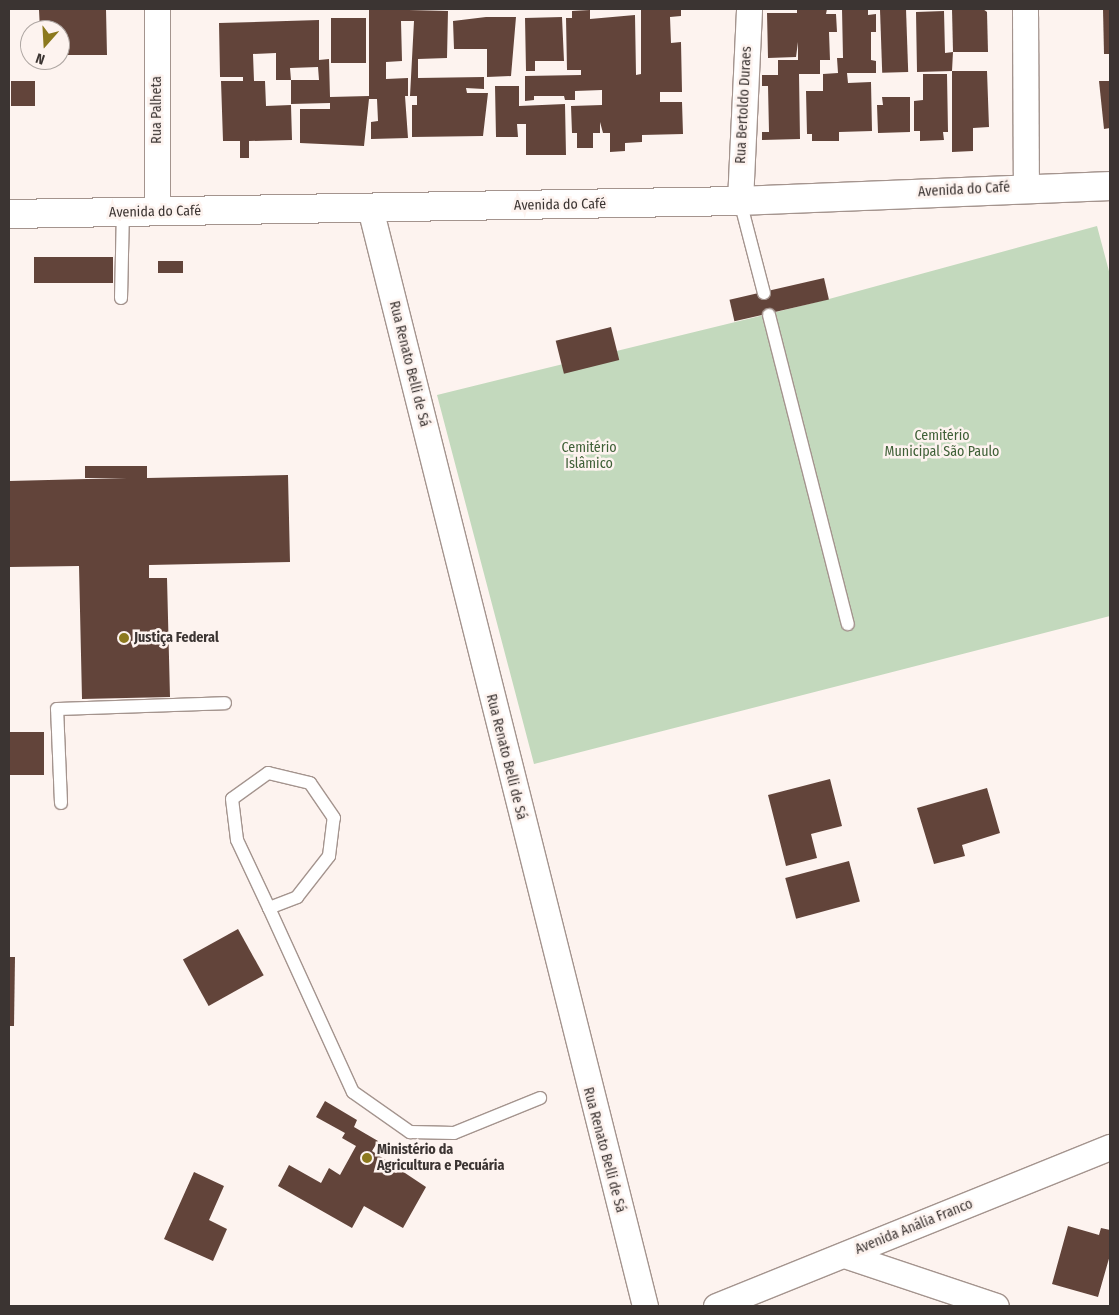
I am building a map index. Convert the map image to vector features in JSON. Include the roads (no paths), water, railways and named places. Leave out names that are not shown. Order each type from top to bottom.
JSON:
[{"type":"street","name":"Rua Palheta","points":[[157,9],[157,212]]},
{"type":"street","name":"Rua Bertoldo Duraes","points":[[740,202],[749,9]]},
{"type":"street","points":[[1025,9],[1026,187]]},
{"type":"street","name":"Avenida do Café","points":[[9,214],[740,202],[1026,187],[1110,186]]},
{"type":"street","name":"Rua Renato Belli de Sá","points":[[370,208],[645,1306]]},
{"type":"street","name":"Avenida Anália Franco","points":[[716,1306],[1110,1147]]},
{"type":"street","points":[[844,1255],[996,1306]]},
{"type":"lane","points":[[740,202],[764,293]]},
{"type":"lane","points":[[121,298],[123,212]]},
{"type":"lane","points":[[769,315],[848,624]]},
{"type":"lane","points":[[61,803],[57,709],[225,704]]},
{"type":"lane","points":[[269,908],[297,897],[329,856],[334,818],[310,783],[268,773],[232,799],[237,840],[353,1092],[410,1132],[454,1133],[540,1098]]},
{"type":"place","name":"Justiça Federal","points":[[124,638]]},
{"type":"place","name":"Ministério da Agricultura e Pecuária","points":[[367,1158]]},
{"type":"park label","name":"Cemitério Municipal São Paulo","points":[[942,444]]},
{"type":"park label","name":"Cemitério Islâmico","points":[[589,456]]}]
